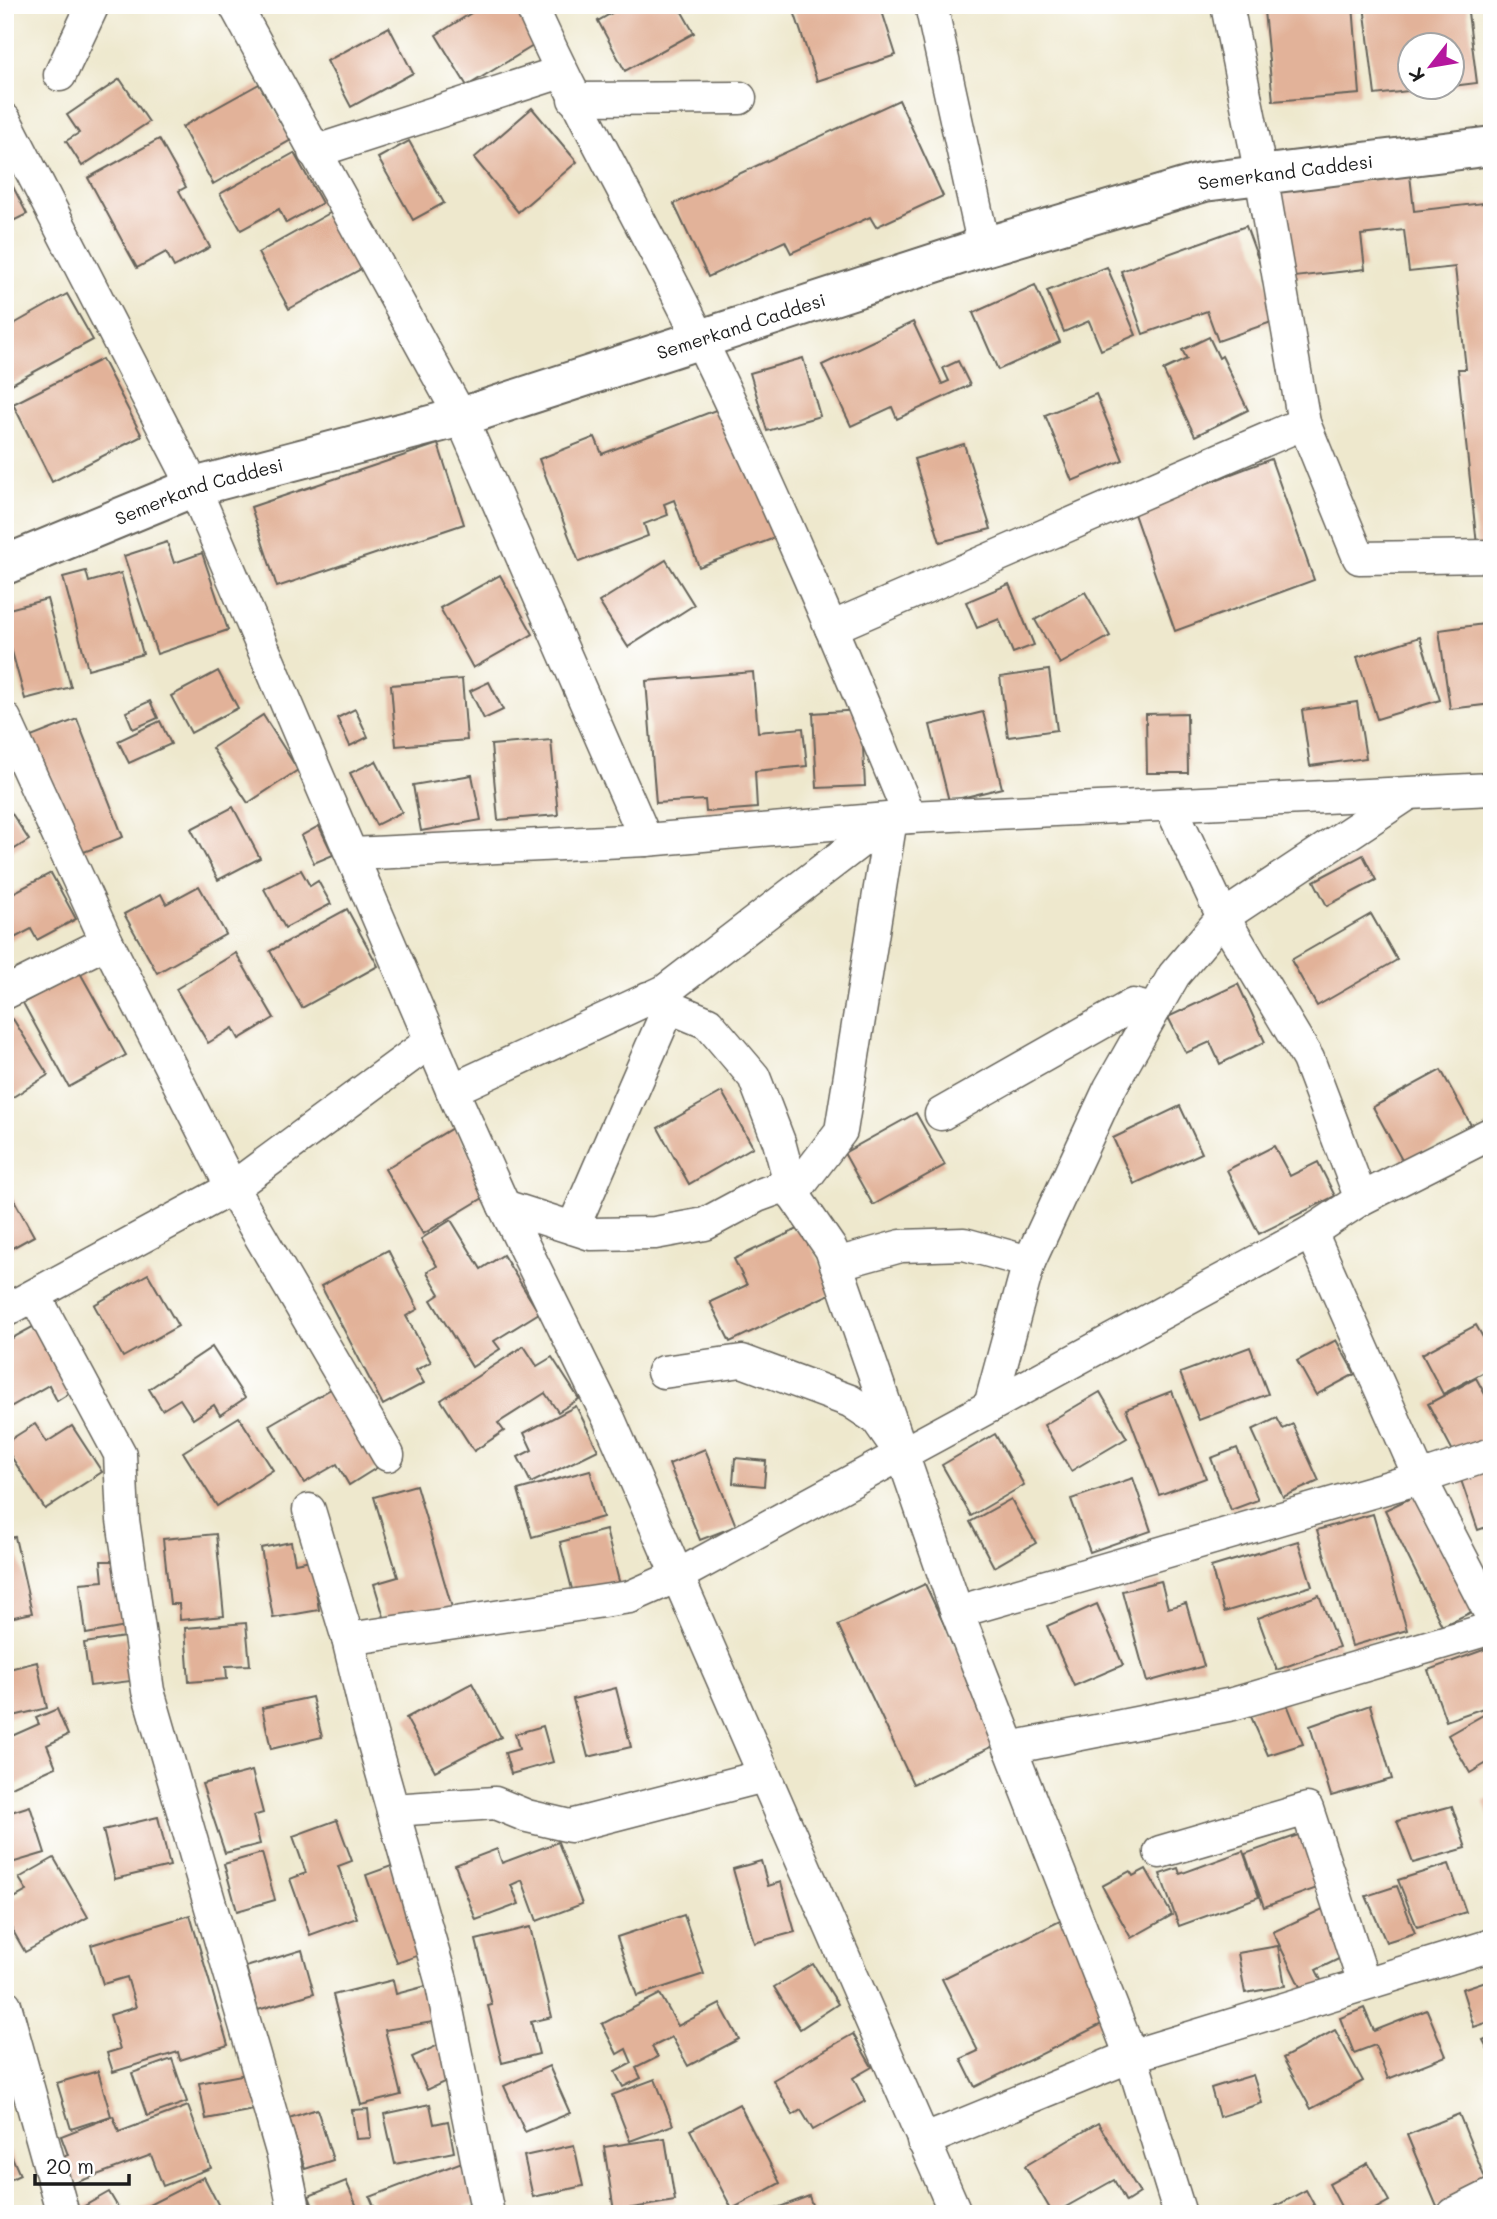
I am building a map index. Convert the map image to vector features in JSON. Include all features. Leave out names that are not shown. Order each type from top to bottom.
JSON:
[{"type":"street","points":[[60,75],[93,5]]},
{"type":"street","points":[[235,5],[461,417],[646,840]]},
{"type":"street","points":[[531,5],[567,85],[701,341],[831,628],[897,819],[841,1131],[793,1194]]},
{"type":"street","points":[[931,5],[984,247]]},
{"type":"street","points":[[1227,5],[1261,175],[1304,423],[1359,558],[1492,556]]},
{"type":"street","points":[[314,152],[567,85],[740,98]]},
{"type":"street","points":[[5,120],[194,487],[452,1090],[504,1206],[609,1419],[956,2214]]},
{"type":"street","name":"Semerkand Caddesi","points":[[5,565],[194,487],[461,417],[984,247],[1204,182],[1492,146]]},
{"type":"street","points":[[831,628],[1304,423]]},
{"type":"street","points":[[5,719],[107,942],[232,1188],[388,1455]]},
{"type":"street","points":[[352,854],[646,840],[897,819],[1492,789]]},
{"type":"street","points":[[990,1406],[1029,1262],[1110,1088],[1174,975],[1223,917],[1409,793]]},
{"type":"street","points":[[1170,805],[1223,917],[1308,1059],[1361,1199]]},
{"type":"street","points":[[573,1228],[665,991],[897,819]]},
{"type":"street","points":[[5,993],[107,942]]},
{"type":"street","points":[[452,1090],[659,1002],[708,1023],[754,1077],[779,1142],[793,1194]]},
{"type":"street","points":[[941,1114],[1133,1004],[1154,1010]]},
{"type":"street","points":[[5,1311],[232,1188],[431,1041]]},
{"type":"street","points":[[348,1639],[630,1597],[677,1576],[1311,1232],[1361,1199],[1492,1133]]},
{"type":"street","points":[[504,1206],[591,1234],[654,1233],[705,1224],[757,1196],[787,1185],[831,1249],[957,1612],[1131,2056],[1180,2214]]},
{"type":"street","points":[[1311,1232],[1420,1478],[1492,1618]]},
{"type":"street","points":[[836,1265],[901,1246],[964,1244],[1029,1262]]},
{"type":"street","points":[[35,1296],[120,1454],[123,1520],[148,1691],[283,2155],[295,2214]]},
{"type":"street","points":[[663,1372],[742,1361],[755,1365],[850,1401],[877,1419],[902,1454]]},
{"type":"street","points":[[957,1612],[1420,1478],[1492,1454]]},
{"type":"street","points":[[309,1510],[348,1639],[441,1980],[488,2214]]},
{"type":"street","points":[[1010,1748],[1233,1704],[1492,1628]]},
{"type":"street","points":[[393,1810],[495,1802],[527,1816],[570,1826],[764,1776]]},
{"type":"street","points":[[1160,1852],[1307,1809],[1364,1983]]},
{"type":"street","points":[[923,2141],[1131,2056],[1492,1945]]},
{"type":"street","points":[[5,2005],[62,2214]]},
{"type":"street","points":[[1454,2214],[1492,2195]]},
{"type":"building","points":[[484,5],[514,5],[538,43],[467,86],[436,35]]},
{"type":"building","points":[[626,5],[678,5],[694,33],[625,71],[598,21]]},
{"type":"building","points":[[792,5],[880,5],[896,55],[817,81]]},
{"type":"building","points":[[1353,5],[1360,94],[1273,101],[1264,11]]},
{"type":"building","points":[[1364,5],[1467,5],[1477,83],[1466,84],[1466,32],[1396,32],[1396,92],[1375,95]]},
{"type":"building","points":[[1489,5],[1492,5],[1492,34],[1489,34]]},
{"type":"building","points":[[389,27],[413,73],[351,107],[327,61]]},
{"type":"building","points":[[120,79],[149,122],[82,166],[66,141],[79,133],[67,115]]},
{"type":"building","points":[[259,84],[291,140],[213,184],[182,127]]},
{"type":"building","points":[[899,100],[943,196],[876,227],[870,217],[791,253],[785,241],[708,277],[674,204]]},
{"type":"building","points":[[532,108],[577,162],[518,212],[474,158]]},
{"type":"building","points":[[159,139],[186,187],[179,191],[210,247],[174,267],[166,252],[137,268],[88,178]]},
{"type":"building","points":[[409,141],[444,203],[413,220],[378,158]]},
{"type":"building","points":[[294,153],[322,203],[286,223],[279,209],[241,230],[220,194]]},
{"type":"building","points":[[5,171],[27,214],[5,225]]},
{"type":"building","points":[[1410,175],[1414,211],[1492,202],[1492,552],[1478,554],[1458,369],[1466,369],[1455,267],[1409,272],[1404,230],[1361,235],[1365,269],[1286,278],[1276,190]]},
{"type":"building","points":[[337,209],[368,265],[289,309],[258,253]]},
{"type":"building","points":[[1246,226],[1280,319],[1218,341],[1207,311],[1143,334],[1121,271]]},
{"type":"building","points":[[1107,267],[1136,335],[1101,350],[1089,321],[1064,332],[1047,291]]},
{"type":"building","points":[[1035,285],[1060,342],[998,370],[973,313]]},
{"type":"building","points":[[67,294],[93,340],[8,386],[5,329]]},
{"type":"building","points":[[913,322],[942,384],[949,381],[943,368],[958,361],[970,385],[897,419],[892,407],[851,426],[822,365]]},
{"type":"building","points":[[1209,337],[1219,358],[1222,356],[1248,410],[1195,436],[1163,370],[1187,359],[1182,350]]},
{"type":"building","points":[[803,358],[820,416],[767,431],[750,373]]},
{"type":"building","points":[[102,359],[142,436],[52,482],[13,404]]},
{"type":"building","points":[[1096,394],[1123,460],[1072,481],[1045,415]]},
{"type":"building","points":[[726,406],[777,537],[699,567],[674,500],[664,504],[668,515],[644,524],[648,536],[579,562],[539,459],[595,437],[602,454]]},
{"type":"building","points":[[438,444],[464,524],[277,587],[251,507]]},
{"type":"building","points":[[964,444],[991,529],[940,542],[914,459]]},
{"type":"building","points":[[1271,459],[1314,580],[1175,631],[1133,511]]},
{"type":"building","points":[[167,542],[174,563],[202,553],[228,630],[157,654],[124,556]]},
{"type":"building","points":[[666,560],[694,605],[628,647],[599,602]]},
{"type":"building","points":[[86,571],[89,582],[121,573],[143,654],[88,669],[63,577]]},
{"type":"building","points":[[500,575],[533,634],[473,668],[440,608]]},
{"type":"building","points":[[1009,584],[1034,645],[1013,653],[999,619],[977,628],[966,602]]},
{"type":"building","points":[[1085,592],[1110,636],[1060,664],[1035,620]]},
{"type":"building","points":[[47,599],[71,687],[25,699],[5,626],[5,610]]},
{"type":"building","points":[[1492,623],[1492,704],[1450,709],[1439,630]]},
{"type":"building","points":[[1420,637],[1440,700],[1377,719],[1357,657]]},
{"type":"building","points":[[1049,670],[1057,730],[1008,737],[1000,677]]},
{"type":"building","points":[[218,671],[238,708],[191,733],[171,696]]},
{"type":"building","points":[[753,672],[758,732],[803,728],[807,766],[755,771],[757,808],[706,812],[705,800],[656,803],[646,681]]},
{"type":"building","points":[[462,679],[467,740],[396,746],[391,685]]},
{"type":"building","points":[[489,682],[503,710],[484,719],[470,691]]},
{"type":"building","points":[[150,701],[158,718],[133,729],[126,712]]},
{"type":"building","points":[[1357,702],[1366,758],[1310,766],[1302,710]]},
{"type":"building","points":[[355,709],[368,737],[350,746],[337,718]]},
{"type":"building","points":[[861,710],[865,786],[817,788],[813,713]]},
{"type":"building","points":[[983,712],[1002,788],[949,801],[930,725]]},
{"type":"building","points":[[1187,713],[1188,773],[1147,773],[1146,714]]},
{"type":"building","points":[[263,715],[298,770],[248,803],[212,748]]},
{"type":"building","points":[[77,719],[123,837],[76,855],[31,737]]},
{"type":"building","points":[[160,721],[171,744],[129,763],[118,741]]},
{"type":"building","points":[[551,740],[558,815],[498,820],[491,745]]},
{"type":"building","points":[[376,761],[402,812],[376,825],[350,773]]},
{"type":"building","points":[[472,775],[481,820],[421,831],[413,785]]},
{"type":"building","points":[[5,803],[29,840],[5,855]]},
{"type":"building","points":[[233,807],[260,858],[218,880],[191,829]]},
{"type":"building","points":[[319,826],[333,855],[314,863],[301,836]]},
{"type":"building","points":[[1363,855],[1376,880],[1327,906],[1314,881]]},
{"type":"building","points":[[301,870],[310,886],[318,881],[331,904],[285,928],[264,889]]},
{"type":"building","points":[[51,873],[76,919],[37,940],[31,929],[5,943],[5,897]]},
{"type":"building","points":[[199,886],[226,934],[157,973],[124,914],[161,894],[166,904]]},
{"type":"building","points":[[347,909],[378,966],[302,1008],[270,951]]},
{"type":"building","points":[[1371,914],[1397,960],[1317,1006],[1291,960]]},
{"type":"building","points":[[236,953],[274,1018],[239,1039],[233,1028],[208,1043],[176,989]]},
{"type":"building","points":[[79,971],[126,1055],[69,1087],[23,1003]]},
{"type":"building","points":[[1238,984],[1265,1042],[1220,1064],[1210,1042],[1186,1053],[1168,1017]]},
{"type":"building","points":[[13,1019],[48,1075],[5,1102],[5,1023]]},
{"type":"building","points":[[1441,1070],[1471,1125],[1403,1162],[1373,1107]]},
{"type":"building","points":[[722,1092],[753,1147],[689,1184],[658,1128]]},
{"type":"building","points":[[1180,1106],[1202,1153],[1134,1184],[1113,1138]]},
{"type":"building","points":[[916,1113],[945,1165],[873,1205],[844,1153]]},
{"type":"building","points":[[454,1127],[493,1192],[423,1234],[385,1169]]},
{"type":"building","points":[[1274,1146],[1290,1176],[1318,1162],[1335,1196],[1259,1234],[1227,1170]]},
{"type":"building","points":[[8,1189],[34,1236],[5,1252],[5,1191]]},
{"type":"building","points":[[451,1220],[481,1269],[503,1255],[539,1313],[494,1341],[500,1349],[472,1367],[431,1300],[440,1294],[427,1272],[437,1266],[421,1239]]},
{"type":"building","points":[[802,1227],[834,1292],[730,1342],[710,1302],[747,1285],[734,1259]]},
{"type":"building","points":[[388,1250],[418,1309],[406,1316],[431,1362],[416,1370],[424,1383],[383,1405],[321,1286]]},
{"type":"building","points":[[148,1274],[178,1326],[123,1357],[94,1305]]},
{"type":"building","points":[[1492,1310],[1492,1325],[1485,1314]]},
{"type":"building","points":[[36,1325],[73,1391],[57,1401],[49,1385],[5,1410],[5,1342]]},
{"type":"building","points":[[1476,1325],[1492,1353],[1492,1368],[1443,1394],[1422,1354]]},
{"type":"building","points":[[1336,1340],[1355,1374],[1316,1395],[1297,1361]]},
{"type":"building","points":[[524,1346],[537,1366],[552,1357],[579,1399],[558,1412],[545,1393],[498,1423],[504,1431],[474,1451],[441,1400]]},
{"type":"building","points":[[212,1347],[245,1398],[220,1415],[214,1405],[193,1419],[180,1399],[162,1410],[149,1389]]},
{"type":"building","points":[[1250,1347],[1268,1394],[1199,1420],[1180,1373]]},
{"type":"building","points":[[1476,1378],[1492,1407],[1492,1438],[1456,1457],[1428,1404]]},
{"type":"building","points":[[331,1389],[378,1467],[349,1485],[337,1464],[304,1483],[269,1425]]},
{"type":"building","points":[[1172,1391],[1206,1478],[1159,1495],[1126,1409]]},
{"type":"building","points":[[1100,1392],[1127,1438],[1071,1471],[1044,1425]]},
{"type":"building","points":[[576,1406],[598,1450],[531,1483],[518,1457],[532,1450],[524,1433]]},
{"type":"building","points":[[239,1417],[273,1470],[217,1506],[183,1452]]},
{"type":"building","points":[[1277,1418],[1283,1429],[1293,1424],[1319,1481],[1283,1497],[1252,1430]]},
{"type":"building","points":[[35,1424],[47,1442],[72,1426],[102,1472],[45,1509],[5,1447],[5,1443]]},
{"type":"building","points":[[995,1434],[1024,1485],[971,1516],[942,1465]]},
{"type":"building","points":[[1237,1448],[1258,1500],[1231,1510],[1211,1458]]},
{"type":"building","points":[[705,1449],[736,1526],[700,1540],[669,1464]]},
{"type":"building","points":[[735,1458],[766,1461],[764,1486],[733,1483]]},
{"type":"building","points":[[590,1470],[603,1517],[532,1537],[518,1490]]},
{"type":"building","points":[[1492,1470],[1492,1525],[1478,1530],[1461,1480]]},
{"type":"building","points":[[1133,1478],[1151,1531],[1090,1552],[1071,1499]]},
{"type":"building","points":[[416,1485],[453,1611],[388,1630],[374,1584],[398,1577],[374,1497]]},
{"type":"building","points":[[1419,1494],[1476,1610],[1442,1626],[1385,1510]]},
{"type":"building","points":[[1011,1499],[1036,1543],[994,1567],[970,1522]]},
{"type":"building","points":[[1373,1514],[1407,1630],[1352,1646],[1317,1530]]},
{"type":"building","points":[[606,1530],[621,1589],[575,1601],[560,1542]]},
{"type":"building","points":[[216,1534],[224,1616],[180,1620],[179,1604],[170,1604],[163,1539]]},
{"type":"building","points":[[15,1537],[32,1613],[5,1619],[5,1539]]},
{"type":"building","points":[[1298,1541],[1312,1586],[1224,1612],[1211,1567]]},
{"type":"building","points":[[291,1542],[295,1563],[311,1560],[319,1610],[273,1618],[261,1548]]},
{"type":"building","points":[[101,1561],[122,1561],[126,1627],[86,1634],[80,1583],[103,1581]]},
{"type":"building","points":[[1161,1581],[1168,1608],[1186,1603],[1204,1666],[1147,1682],[1122,1591]]},
{"type":"building","points":[[925,1584],[1000,1743],[913,1784],[838,1625]]},
{"type":"building","points":[[1319,1595],[1339,1647],[1277,1670],[1258,1618]]},
{"type":"building","points":[[1097,1604],[1123,1665],[1074,1686],[1047,1626]]},
{"type":"building","points":[[246,1623],[250,1665],[226,1666],[227,1679],[189,1682],[185,1628]]},
{"type":"building","points":[[125,1637],[131,1681],[90,1686],[84,1643]]},
{"type":"building","points":[[1486,1649],[1492,1664],[1492,1705],[1446,1721],[1428,1670]]},
{"type":"building","points":[[37,1662],[47,1708],[5,1718],[5,1670]]},
{"type":"building","points":[[472,1683],[501,1737],[435,1771],[406,1718]]},
{"type":"building","points":[[616,1688],[631,1747],[588,1757],[573,1699]]},
{"type":"building","points":[[312,1697],[322,1737],[271,1749],[262,1708]]},
{"type":"building","points":[[1285,1699],[1303,1744],[1268,1755],[1248,1710]]},
{"type":"building","points":[[1370,1705],[1392,1779],[1331,1796],[1310,1726]]},
{"type":"building","points":[[57,1709],[68,1735],[47,1745],[56,1767],[5,1790],[5,1739],[39,1724],[36,1718]]},
{"type":"building","points":[[1492,1710],[1492,1760],[1470,1773],[1448,1735]]},
{"type":"building","points":[[543,1726],[553,1762],[511,1774],[505,1753],[519,1749],[515,1734]]},
{"type":"building","points":[[252,1771],[263,1813],[253,1816],[260,1844],[225,1853],[202,1784]]},
{"type":"building","points":[[1492,1797],[1492,1824],[1483,1801]]},
{"type":"building","points":[[30,1806],[45,1853],[8,1864],[5,1814]]},
{"type":"building","points":[[1452,1806],[1466,1848],[1413,1863],[1397,1821]]},
{"type":"building","points":[[158,1817],[170,1866],[115,1879],[103,1830]]},
{"type":"building","points":[[337,1820],[352,1861],[338,1866],[357,1918],[310,1935],[290,1879],[306,1873],[293,1836]]},
{"type":"building","points":[[1301,1834],[1320,1887],[1264,1907],[1245,1854]]},
{"type":"building","points":[[558,1842],[582,1904],[537,1921],[522,1880],[511,1885],[519,1904],[476,1920],[455,1865],[497,1849],[502,1863]]},
{"type":"building","points":[[1243,1851],[1259,1897],[1179,1926],[1160,1874],[1178,1868],[1180,1874]]},
{"type":"building","points":[[262,1853],[275,1900],[237,1911],[224,1864]]},
{"type":"building","points":[[54,1858],[88,1917],[25,1952],[5,1917],[5,1903],[27,1891],[19,1878]]},
{"type":"building","points":[[761,1861],[768,1886],[781,1882],[795,1932],[754,1943],[733,1869]]},
{"type":"building","points":[[397,1864],[428,1952],[397,1963],[366,1875]]},
{"type":"building","points":[[1449,1864],[1466,1912],[1417,1927],[1398,1880]]},
{"type":"building","points":[[1146,1869],[1172,1915],[1131,1938],[1102,1886],[1130,1871],[1133,1876]]},
{"type":"building","points":[[1397,1886],[1415,1933],[1386,1942],[1366,1896]]},
{"type":"building","points":[[1327,1907],[1349,1954],[1316,1970],[1324,1986],[1304,1995],[1273,1932]]},
{"type":"building","points":[[190,1915],[228,2045],[180,2060],[178,2052],[113,2072],[107,2053],[120,2049],[110,2015],[136,2007],[127,1977],[103,1984],[91,1945]]},
{"type":"building","points":[[684,1915],[704,1974],[637,1996],[617,1937]]},
{"type":"building","points":[[1064,1919],[1114,2018],[975,2087],[961,2059],[978,2051],[942,1979]]},
{"type":"building","points":[[530,1927],[552,2017],[531,2022],[539,2054],[502,2063],[488,2006],[492,2005],[476,1940]]},
{"type":"building","points":[[1278,1946],[1285,1986],[1245,1993],[1238,1953]]},
{"type":"building","points":[[302,1950],[314,1993],[258,2010],[246,1967]]},
{"type":"building","points":[[813,1964],[838,2004],[800,2029],[774,1987]]},
{"type":"building","points":[[393,1980],[396,1994],[430,1985],[439,2021],[385,2030],[401,2095],[361,2105],[333,1995]]},
{"type":"building","points":[[1486,1981],[1492,1999],[1492,2021],[1474,2027],[1462,1989]]},
{"type":"building","points":[[660,1994],[678,2026],[720,2004],[739,2039],[688,2066],[672,2037],[652,2047],[658,2057],[636,2068],[641,2078],[623,2087],[615,2072],[632,2063],[626,2049],[617,2054],[602,2024]]},
{"type":"building","points":[[1364,2008],[1374,2031],[1427,2010],[1446,2056],[1388,2079],[1375,2045],[1354,2053],[1340,2018]]},
{"type":"building","points":[[1335,2030],[1363,2081],[1311,2109],[1283,2058]]},
{"type":"building","points":[[853,2034],[872,2067],[853,2078],[865,2101],[813,2130],[801,2110],[793,2115],[773,2080]]},
{"type":"building","points":[[1492,2036],[1492,2057],[1483,2040]]},
{"type":"building","points":[[443,2043],[457,2076],[427,2090],[412,2057]]},
{"type":"building","points":[[172,2059],[187,2102],[147,2116],[132,2073]]},
{"type":"building","points":[[549,2066],[570,2113],[525,2132],[504,2086]]},
{"type":"building","points":[[98,2071],[111,2116],[71,2129],[57,2083]]},
{"type":"building","points":[[252,2073],[259,2109],[206,2119],[199,2083]]},
{"type":"building","points":[[1253,2075],[1262,2103],[1219,2117],[1211,2088]]},
{"type":"building","points":[[655,2079],[673,2125],[630,2141],[612,2095]]},
{"type":"building","points":[[430,2104],[434,2124],[448,2121],[454,2152],[395,2164],[384,2114]]},
{"type":"building","points":[[739,2104],[780,2183],[732,2209],[690,2130]]},
{"type":"building","points":[[188,2106],[211,2168],[163,2186],[151,2155],[67,2186],[58,2159],[68,2155],[61,2136],[113,2116],[119,2132]]},
{"type":"building","points":[[317,2109],[333,2160],[305,2169],[289,2118]]},
{"type":"building","points":[[368,2109],[371,2138],[356,2139],[352,2110]]},
{"type":"building","points":[[1459,2114],[1488,2186],[1437,2207],[1407,2135]]},
{"type":"building","points":[[1098,2123],[1140,2193],[1126,2202],[1114,2180],[1053,2214],[1025,2166]]},
{"type":"building","points":[[665,2138],[675,2201],[614,2211],[604,2147]]},
{"type":"building","points":[[5,2141],[20,2175],[5,2182]]},
{"type":"building","points":[[574,2145],[583,2186],[533,2197],[524,2156]]},
{"type":"building","points":[[462,2162],[477,2202],[465,2206],[468,2214],[377,2214],[370,2197]]},
{"type":"building","points":[[1368,2163],[1389,2201],[1366,2214],[1345,2214],[1329,2184]]},
{"type":"building","points":[[204,2177],[223,2214],[138,2214],[137,2211]]},
{"type":"building","points":[[346,2181],[360,2214],[316,2214],[309,2196]]},
{"type":"building","points":[[1306,2190],[1319,2214],[1261,2214]]},
{"type":"building","points":[[109,2192],[122,2214],[75,2214],[74,2212]]},
{"type":"building","points":[[809,2196],[815,2214],[776,2214],[774,2209]]}]
